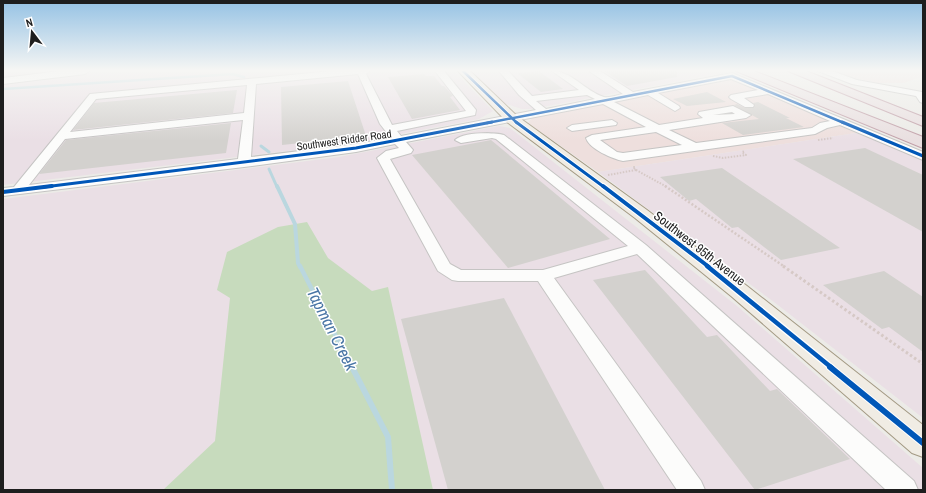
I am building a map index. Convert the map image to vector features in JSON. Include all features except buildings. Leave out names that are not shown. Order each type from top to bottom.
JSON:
[{"type":"highway","points":[[785,94],[923,143]]},
{"type":"highway","points":[[808,94],[923,143]]},
{"type":"highway","points":[[851,94],[923,122]]},
{"type":"highway","points":[[857,94],[895,111]]},
{"type":"main road","name":"Southwest 95th Avenue","points":[[486,94],[512,119],[641,214],[739,291],[923,443]]},
{"type":"street","points":[[18,190],[93,96],[116,94]]},
{"type":"street","points":[[244,163],[251,94]]},
{"type":"street","points":[[373,94],[398,140]]},
{"type":"street","points":[[458,94],[471,110],[471,113],[398,140],[390,154],[383,158],[444,268],[458,276],[543,275],[640,248]]},
{"type":"street","points":[[523,94],[530,99],[530,102],[545,113]]},
{"type":"street","points":[[530,99],[565,94]]},
{"type":"street","points":[[592,94],[694,147]]},
{"type":"street","name":"Southwest Ridder Road","points":[[3,192],[334,152],[641,94]]},
{"type":"street","points":[[572,128],[641,119],[679,111],[653,94]]},
{"type":"street","points":[[747,94],[734,97],[749,105]]},
{"type":"street","points":[[774,94],[923,156]]},
{"type":"street","points":[[626,111],[562,122],[592,140],[613,156],[623,158],[815,131],[824,125],[839,122]]},
{"type":"street","points":[[61,136],[249,116]]},
{"type":"street","points":[[592,140],[594,136],[712,119]]},
{"type":"street","points":[[398,140],[500,136],[640,248],[905,490]]},
{"type":"street","points":[[543,275],[692,490]]},
{"type":"path","points":[[811,141],[833,138]]},
{"type":"path","points":[[706,157],[714,156],[722,158],[746,155],[742,152],[748,151]]},
{"type":"path","points":[[640,166],[633,167],[783,265],[923,364]]},
{"type":"path","points":[[610,180],[604,176],[636,170]]},
{"type":"shaded area","points":[[3,94],[476,94],[493,111],[479,119],[353,143],[3,185]]},
{"type":"shaded area","points":[[494,94],[611,94],[532,109],[522,109],[503,103]]},
{"type":"shaded area","points":[[651,94],[767,94],[856,133],[598,172],[528,123],[532,118]]},
{"type":"shaded area","points":[[499,126],[510,128],[737,306],[923,468],[923,490],[3,490],[3,199],[339,157]]},
{"type":"shaded area","points":[[856,133],[923,159],[923,418],[774,302],[598,172]]},
{"type":"green space","points":[[307,222],[328,258],[372,291],[388,287],[433,490],[163,490],[215,441],[230,298],[217,290],[227,252],[278,227]]},
{"type":"waterway","name":"Tapman Creek","points":[[261,146],[269,152]]},
{"type":"waterway","name":"Tapman Creek","points":[[269,169],[277,187]]},
{"type":"waterway","name":"Tapman Creek","points":[[277,186],[295,224],[298,263],[300,267]]},
{"type":"waterway","name":"Tapman Creek","points":[[300,266],[352,368]]},
{"type":"waterway","name":"Tapman Creek","points":[[352,367],[388,437],[392,490]]},
{"type":"cycle path","points":[[486,94],[512,119],[641,214],[739,291],[923,443]]},
{"type":"cycle path","points":[[3,192],[356,148],[638,94]]},
{"type":"cycle path","points":[[775,94],[923,156]]}]
